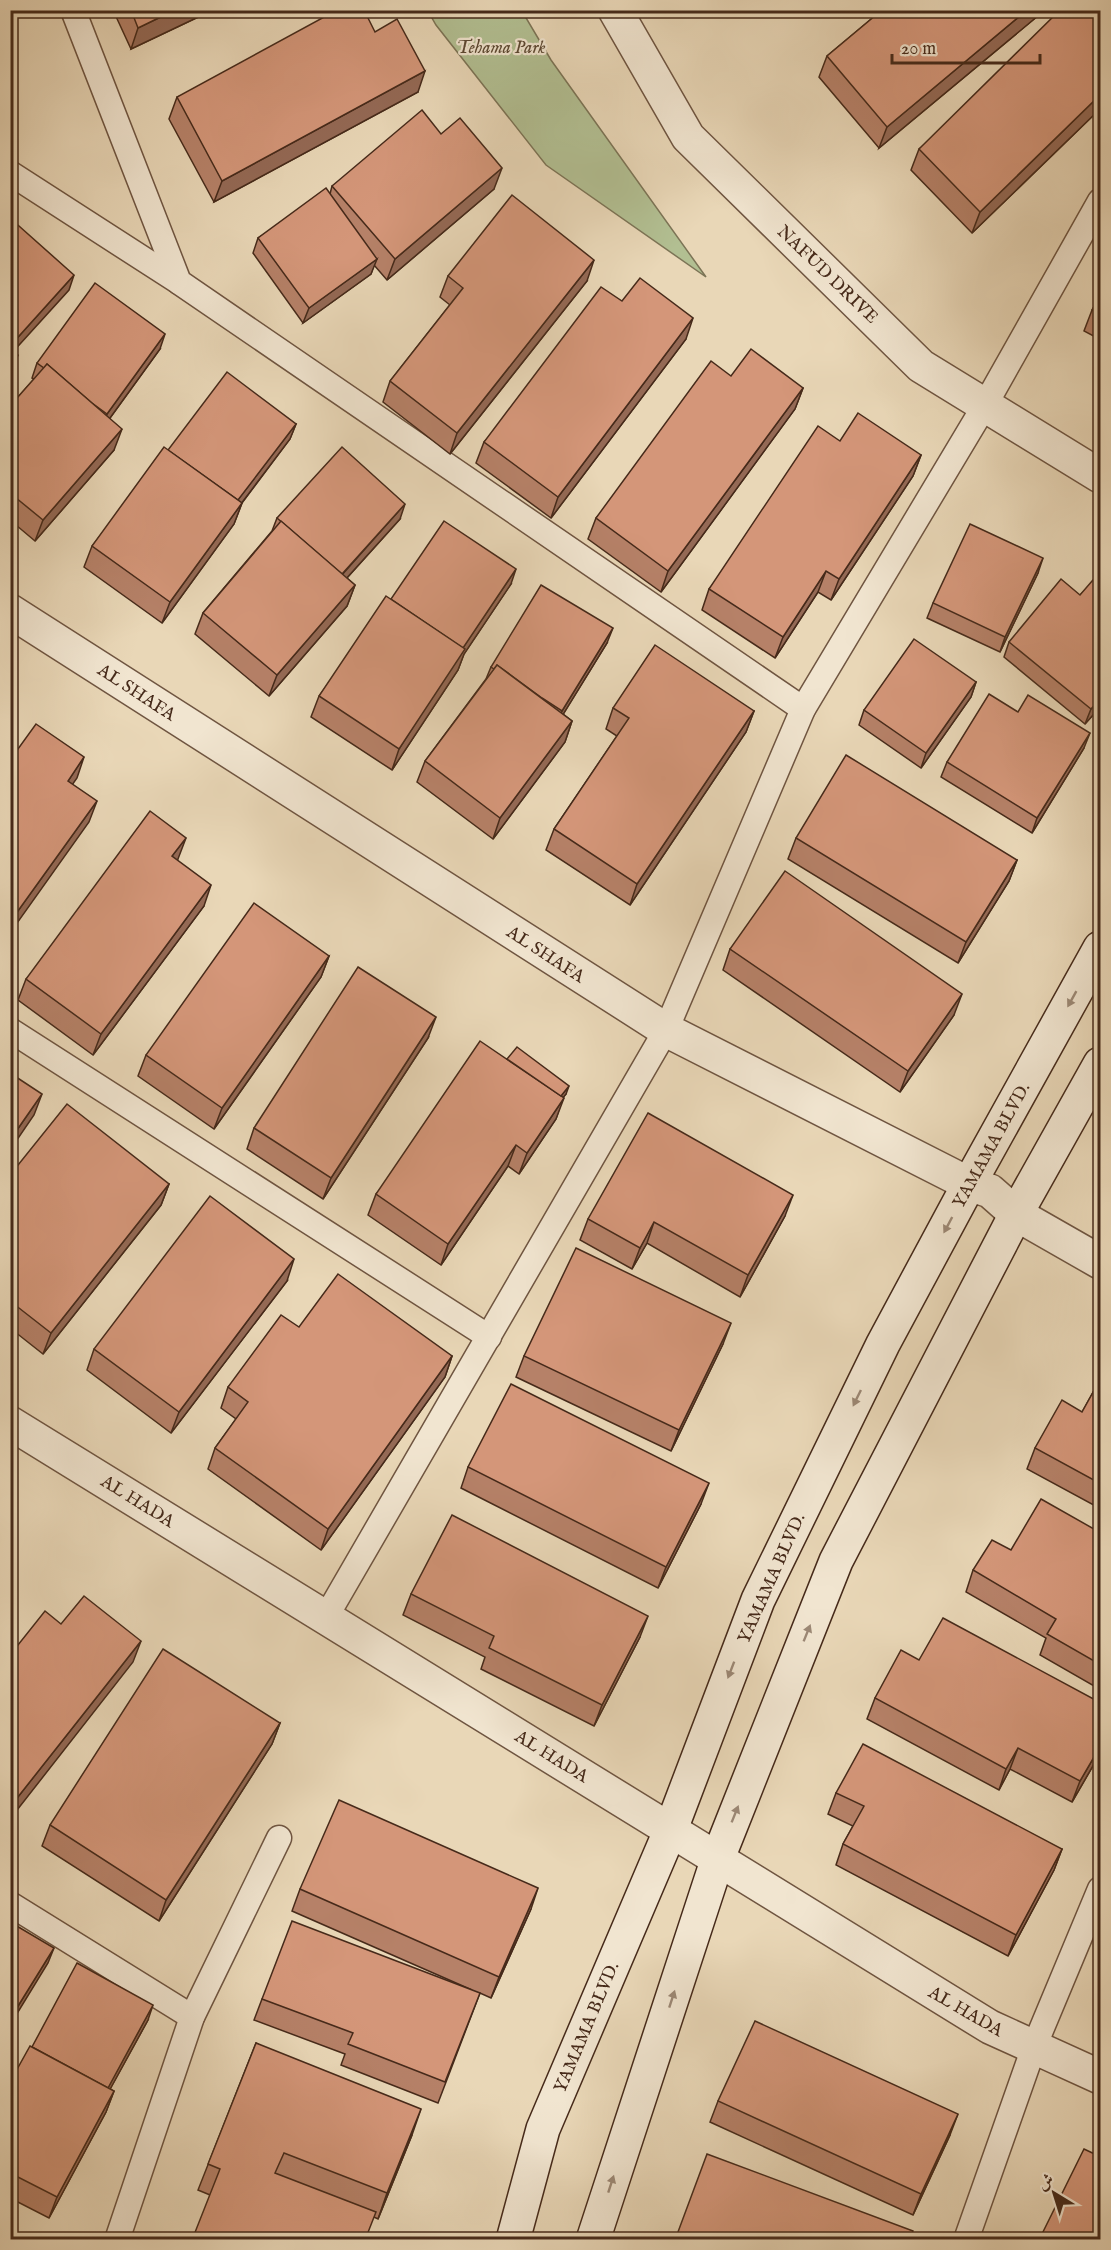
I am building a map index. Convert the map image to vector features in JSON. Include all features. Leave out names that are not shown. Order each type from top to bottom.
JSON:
[{"type":"street","name":"NAFUD DRIVE","points":[[615,10],[688,137],[921,366],[1101,476]]},
{"type":"street","name":"AL SHAFA","points":[[10,610],[666,1030],[969,1184],[990,1191],[1016,1214],[1101,1262]]},
{"type":"street","name":"YAMAMA BLVD.","points":[[513,2240],[543,2129],[671,1829],[758,1600],[883,1344],[969,1184],[1101,948]]},
{"type":"street","points":[[593,2240],[718,1858],[836,1561],[1016,1214],[1101,1064]]},
{"type":"street","name":"AL HADA","points":[[10,1423],[990,2027],[1101,2077]]},
{"type":"lane","points":[[73,10],[179,282]]},
{"type":"lane","points":[[10,173],[179,282],[803,709]]},
{"type":"lane","points":[[326,1617],[666,1030],[803,709],[985,405],[1101,201]]},
{"type":"lane","points":[[10,1030],[489,1337]]},
{"type":"lane","points":[[117,2240],[192,2017],[279,1838]]},
{"type":"lane","points":[[966,2240],[1034,2047],[1101,1889]]},
{"type":"lane","points":[[10,1904],[192,2017]]},
{"type":"green space","name":"Tehama Park","points":[[428,11],[522,11],[551,60],[706,277],[546,165],[436,25]]},
{"type":"building","points":[[131,10],[175,10],[138,28]]},
{"type":"building","points":[[337,10],[364,10],[375,32],[397,19],[425,71],[222,181],[177,97]]},
{"type":"building","points":[[882,10],[1027,10],[887,127],[827,56]]},
{"type":"building","points":[[1060,10],[1087,10],[1101,25],[1101,94],[980,212],[919,149]]},
{"type":"building","points":[[422,110],[441,134],[460,118],[502,168],[395,259],[332,186]]},
{"type":"building","points":[[326,188],[377,259],[309,308],[258,238]]},
{"type":"building","points":[[512,195],[594,260],[457,433],[390,381],[463,288],[448,276]]},
{"type":"building","points":[[10,218],[74,275],[10,346]]},
{"type":"building","points":[[640,278],[693,318],[558,497],[484,442],[601,287],[622,301]]},
{"type":"building","points":[[95,283],[165,334],[107,414],[47,364],[44,368],[37,363]]},
{"type":"building","points":[[1101,295],[1101,315],[1092,310]]},
{"type":"building","points":[[10,348],[18,355],[10,363]]},
{"type":"building","points":[[751,349],[803,388],[668,571],[596,518],[711,361],[731,376]]},
{"type":"building","points":[[47,364],[122,429],[43,520],[10,493],[10,406]]},
{"type":"building","points":[[227,372],[296,424],[238,500],[168,450]]},
{"type":"building","points":[[858,413],[921,455],[839,579],[826,571],[783,637],[709,589],[818,426],[840,441]]},
{"type":"building","points":[[164,447],[242,503],[170,602],[92,546]]},
{"type":"building","points":[[342,447],[405,504],[342,574],[277,518]]},
{"type":"building","points":[[281,521],[355,585],[277,675],[203,613]]},
{"type":"building","points":[[444,521],[516,569],[463,648],[391,599]]},
{"type":"building","points":[[970,524],[1043,558],[1005,637],[933,603]]},
{"type":"building","points":[[1099,573],[1101,574],[1101,698],[1091,709],[1009,642],[1061,579],[1080,595]]},
{"type":"building","points":[[541,585],[613,628],[562,711],[497,665],[494,669],[491,667]]},
{"type":"building","points":[[386,596],[465,649],[399,749],[319,696]]},
{"type":"building","points":[[914,639],[976,682],[926,753],[864,710]]},
{"type":"building","points":[[655,645],[754,711],[637,884],[554,829],[629,718],[613,708]]},
{"type":"building","points":[[497,665],[572,721],[500,818],[425,761]]},
{"type":"building","points":[[989,694],[1018,712],[1028,695],[1090,733],[1037,818],[947,762]]},
{"type":"building","points":[[36,724],[84,757],[68,781],[97,801],[10,922],[10,760]]},
{"type":"building","points":[[846,755],[1017,860],[966,942],[796,838]]},
{"type":"building","points":[[150,811],[186,838],[172,856],[211,885],[101,1034],[26,979]]},
{"type":"building","points":[[785,871],[962,994],[908,1071],[730,949]]},
{"type":"building","points":[[254,903],[329,956],[222,1108],[146,1055]]},
{"type":"building","points":[[358,967],[436,1017],[331,1178],[254,1128]]},
{"type":"building","points":[[480,1041],[564,1098],[527,1153],[516,1145],[448,1244],[376,1194]]},
{"type":"building","points":[[517,1047],[569,1086],[561,1096],[507,1059]]},
{"type":"building","points":[[10,1073],[42,1094],[10,1140]]},
{"type":"building","points":[[67,1104],[169,1184],[51,1333],[10,1301],[10,1175]]},
{"type":"building","points":[[648,1113],[793,1195],[748,1275],[654,1222],[640,1248],[588,1219]]},
{"type":"building","points":[[210,1196],[294,1259],[179,1412],[94,1349]]},
{"type":"building","points":[[576,1248],[731,1323],[679,1430],[524,1356]]},
{"type":"building","points":[[338,1274],[452,1356],[328,1529],[215,1448],[248,1402],[228,1387],[281,1315],[299,1327]]},
{"type":"building","points":[[1101,1378],[1101,1484],[1035,1448],[1062,1400],[1082,1412]]},
{"type":"building","points":[[511,1384],[709,1483],[666,1567],[468,1467]]},
{"type":"building","points":[[1041,1499],[1101,1533],[1101,1665],[1047,1634],[1056,1619],[973,1570],[992,1540],[1011,1550]]},
{"type":"building","points":[[452,1515],[648,1616],[602,1705],[489,1648],[494,1636],[411,1594]]},
{"type":"building","points":[[84,1596],[141,1641],[10,1807],[10,1655],[45,1611],[61,1624]]},
{"type":"building","points":[[943,1618],[1101,1703],[1101,1745],[1080,1781],[1018,1748],[1006,1769],[875,1698],[901,1650],[919,1660]]},
{"type":"building","points":[[163,1649],[280,1723],[166,1900],[50,1825]]},
{"type":"building","points":[[863,1744],[1062,1849],[1016,1935],[843,1844],[864,1806],[836,1793]]},
{"type":"building","points":[[339,1800],[538,1888],[499,1977],[300,1889]]},
{"type":"building","points":[[292,1921],[480,1993],[445,2082],[348,2044],[353,2033],[262,1999]]},
{"type":"building","points":[[10,1922],[54,1948],[10,2019]]},
{"type":"building","points":[[77,1963],[153,2005],[108,2088],[32,2047]]},
{"type":"building","points":[[755,2021],[958,2114],[921,2194],[718,2101]]},
{"type":"building","points":[[256,2043],[421,2109],[387,2193],[284,2153],[275,2173],[376,2212],[365,2240],[192,2240],[220,2169],[208,2164]]},
{"type":"building","points":[[30,2046],[114,2091],[57,2197],[10,2173],[10,2082]]},
{"type":"building","points":[[1084,2149],[1101,2157],[1101,2240],[1039,2240]]},
{"type":"building","points":[[707,2154],[913,2231],[910,2240],[675,2240]]}]
